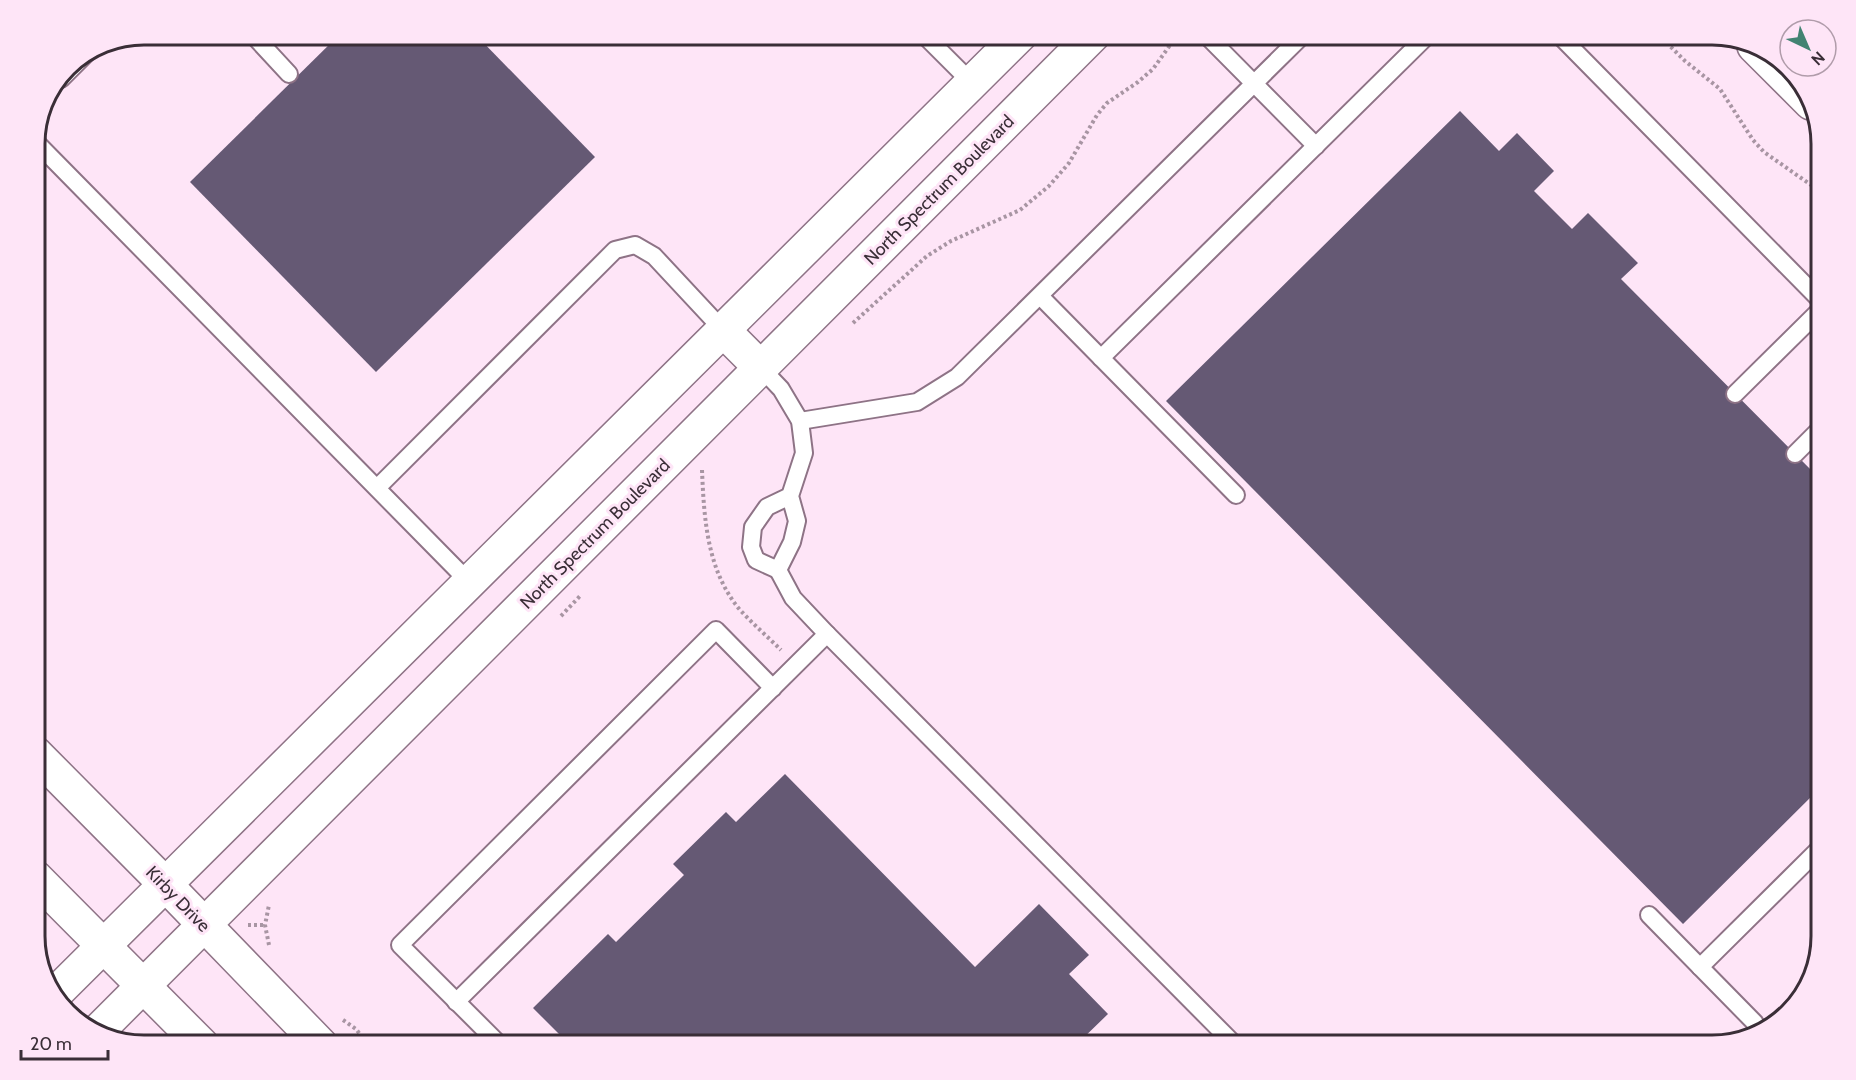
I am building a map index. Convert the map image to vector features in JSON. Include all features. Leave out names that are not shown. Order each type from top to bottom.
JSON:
[{"type":"street","points":[[61,989],[1010,45]]},
{"type":"street","name":"North Spectrum Boulevard","points":[[103,1026],[1083,45]]},
{"type":"street","points":[[723,330],[761,368]]},
{"type":"street","name":"Kirby Drive","points":[[45,763],[310,1035]]},
{"type":"street","points":[[45,887],[191,1035]]},
{"type":"lane","points":[[262,45],[289,74]]},
{"type":"lane","points":[[934,45],[972,83]]},
{"type":"lane","points":[[1216,45],[1316,146]]},
{"type":"lane","points":[[800,421],[917,402],[957,377],[1293,45]]},
{"type":"lane","points":[[1101,358],[1418,45]]},
{"type":"lane","points":[[1569,45],[1811,291]]},
{"type":"lane","points":[[45,151],[469,582]]},
{"type":"lane","points":[[377,488],[615,250],[635,245],[654,256],[723,330]]},
{"type":"lane","points":[[1040,296],[1236,495]]},
{"type":"lane","points":[[1735,394],[1811,319]]},
{"type":"lane","points":[[761,368],[780,389],[800,421],[804,453],[790,496],[797,521],[792,542],[778,570]]},
{"type":"lane","points":[[1796,454],[1811,438]]},
{"type":"lane","points":[[790,496],[766,507],[753,527],[751,547],[756,560],[778,570],[794,598],[827,634],[1224,1035]]},
{"type":"lane","points":[[489,1035],[400,945],[716,630],[773,688]]},
{"type":"lane","points":[[456,1002],[827,634]]},
{"type":"lane","points":[[1700,967],[1811,857]]},
{"type":"lane","points":[[1649,915],[1755,1023]]},
{"type":"path","points":[[848,327],[927,256],[951,241],[1020,210],[1048,186],[1069,163],[1097,115],[1107,103],[1153,69],[1170,45]]},
{"type":"path","points":[[1669,45],[1720,89],[1753,141],[1764,152],[1811,185]]},
{"type":"path","points":[[694,475],[702,466],[703,508],[709,542],[714,564],[726,591],[741,611],[796,665]]},
{"type":"path","points":[[558,618],[574,604],[587,586]]},
{"type":"path","points":[[269,947],[265,926],[268,907],[273,897]]},
{"type":"path","points":[[335,1014],[356,1029],[360,1035]]},
{"type":"building","points":[[329,45],[486,45],[595,157],[376,372],[190,182]]},
{"type":"building","points":[[1460,111],[1499,151],[1517,133],[1554,171],[1534,191],[1572,229],[1588,213],[1638,263],[1621,279],[1811,470],[1811,797],[1683,924],[1166,401]]},
{"type":"building","points":[[785,774],[975,967],[1039,904],[1089,955],[1069,974],[1108,1014],[1086,1035],[560,1035],[533,1008],[608,934],[616,942],[684,875],[673,864],[726,812],[736,822]]}]
